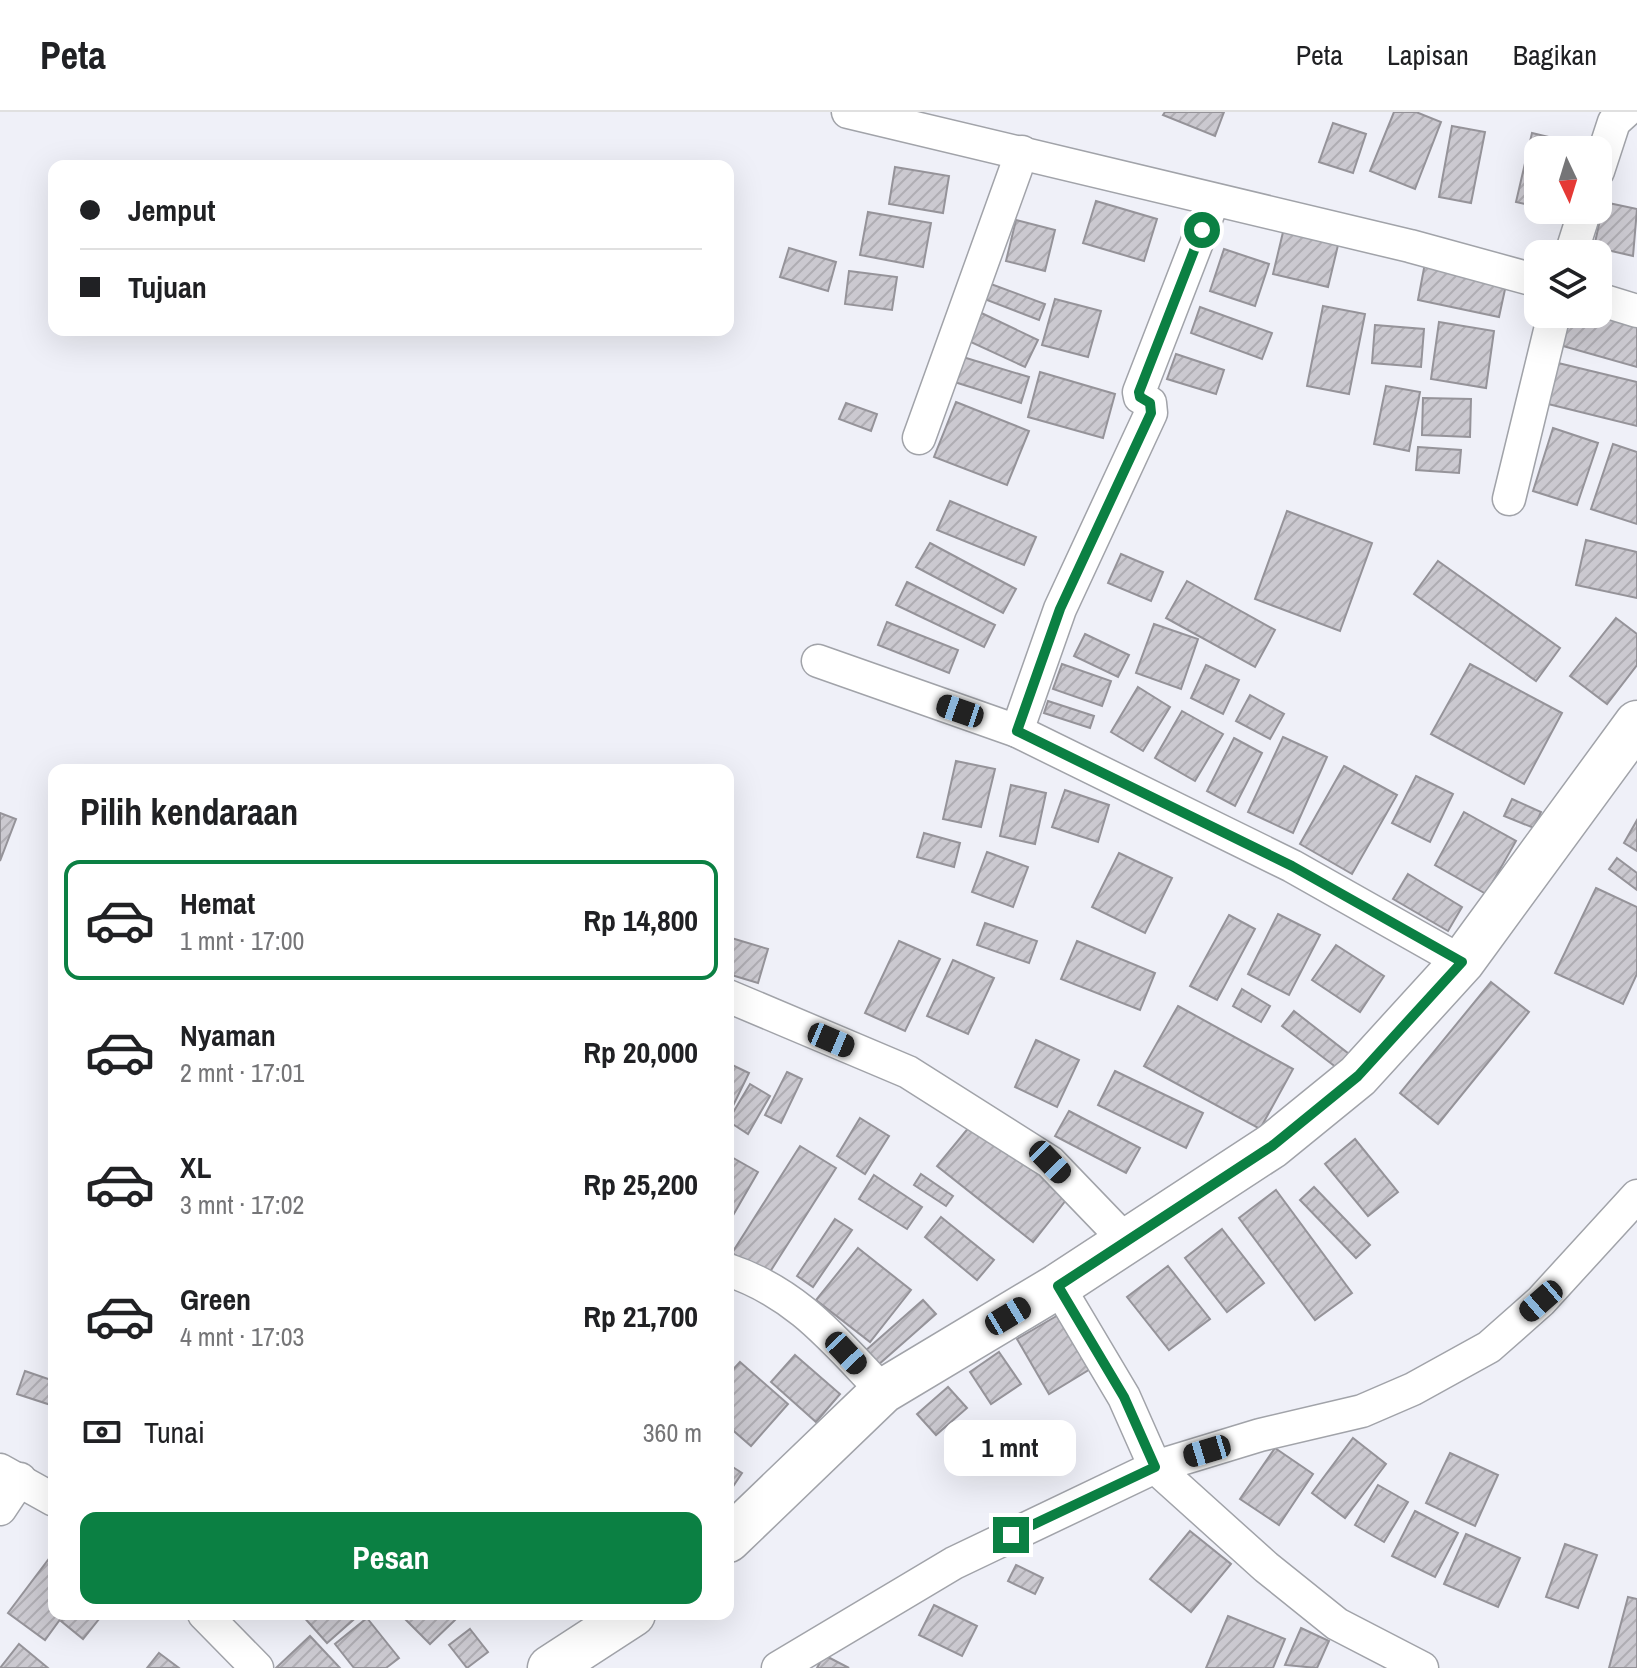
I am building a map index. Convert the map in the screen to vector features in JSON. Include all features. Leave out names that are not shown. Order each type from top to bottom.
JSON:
[{"type":"main road","points":[[734,1534],[883,1391],[1058,1286],[1272,1146],[1358,1076],[1462,962],[1637,723]]},
{"type":"main road","points":[[550,1668],[624,1620]]},
{"type":"street","points":[[848,112],[1410,246],[1524,277]]},
{"type":"street","points":[[1609,136],[1614,122],[1625,112]]},
{"type":"street","points":[[919,438],[1022,152]]},
{"type":"street","points":[[1017,731],[1060,609],[1151,413],[1150,403],[1140,397],[1139,392],[1213,201]]},
{"type":"street","points":[[1612,303],[1637,311]]},
{"type":"street","points":[[1509,499],[1551,328]]},
{"type":"street","points":[[818,661],[1017,731],[1292,866],[1462,962]]},
{"type":"street","points":[[734,999],[908,1072],[1050,1162],[1127,1242]]},
{"type":"street","points":[[778,1668],[954,1563],[1150,1455],[1260,1435],[1362,1411],[1451,1368],[1489,1347],[1541,1301],[1637,1196]]},
{"type":"street","points":[[734,1272],[761,1281],[810,1314],[883,1391]]},
{"type":"street","points":[[1058,1286],[1124,1397],[1150,1455],[1266,1567],[1337,1624],[1422,1668]]},
{"type":"street","points":[[0,1509],[10,1474],[48,1496]]},
{"type":"street","points":[[210,1620],[257,1668]]},
{"type":"building","points":[[1165,112],[1224,112],[1215,136],[1163,115]]},
{"type":"building","points":[[1394,112],[1416,112],[1441,122],[1415,189],[1370,171]]},
{"type":"building","points":[[1333,123],[1366,134],[1353,173],[1319,162]]},
{"type":"building","points":[[1452,126],[1485,132],[1471,203],[1439,197]]},
{"type":"building","points":[[895,167],[949,176],[943,213],[889,204]]},
{"type":"building","points":[[1524,168],[1524,204],[1516,202]]},
{"type":"building","points":[[1096,201],[1157,219],[1144,261],[1083,243]]},
{"type":"building","points":[[1612,204],[1637,209],[1633,256],[1612,251],[1612,240],[1596,240],[1599,224],[1612,224]]},
{"type":"building","points":[[868,212],[931,223],[923,267],[860,255]]},
{"type":"building","points":[[1016,220],[1055,230],[1045,271],[1006,261]]},
{"type":"building","points":[[1284,228],[1339,241],[1328,287],[1273,274]]},
{"type":"building","points":[[789,248],[836,262],[828,291],[780,277]]},
{"type":"building","points":[[1224,249],[1269,264],[1255,306],[1210,291]]},
{"type":"building","points":[[1425,263],[1507,280],[1499,317],[1418,300]]},
{"type":"building","points":[[849,271],[897,277],[892,310],[845,304]]},
{"type":"building","points":[[980,280],[1045,304],[1039,320],[974,295]]},
{"type":"building","points":[[1055,299],[1101,311],[1088,357],[1042,345]]},
{"type":"building","points":[[1323,306],[1365,314],[1349,394],[1307,386]]},
{"type":"building","points":[[1200,307],[1272,333],[1262,359],[1191,333]]},
{"type":"building","points":[[973,309],[1038,340],[1025,367],[960,337]]},
{"type":"building","points":[[1612,316],[1637,317],[1637,367],[1556,344],[1560,328],[1612,328]]},
{"type":"building","points":[[1439,322],[1494,331],[1486,388],[1431,379]]},
{"type":"building","points":[[1375,325],[1424,329],[1421,367],[1372,363]]},
{"type":"building","points":[[953,354],[1029,377],[1021,403],[945,379]]},
{"type":"building","points":[[1176,354],[1224,370],[1216,394],[1167,379]]},
{"type":"building","points":[[1554,362],[1637,382],[1637,426],[1544,403]]},
{"type":"building","points":[[1040,372],[1115,394],[1103,438],[1028,417]]},
{"type":"building","points":[[1386,386],[1420,392],[1409,451],[1374,444]]},
{"type":"building","points":[[1423,398],[1471,399],[1470,437],[1422,435]]},
{"type":"building","points":[[956,402],[1029,431],[1007,485],[934,457]]},
{"type":"building","points":[[846,403],[877,414],[871,431],[839,419]]},
{"type":"building","points":[[1553,428],[1598,443],[1577,505],[1533,491]]},
{"type":"building","points":[[1613,444],[1637,452],[1637,524],[1591,509]]},
{"type":"building","points":[[1418,447],[1461,450],[1459,473],[1416,470]]},
{"type":"building","points":[[950,501],[1036,537],[1024,565],[937,530]]},
{"type":"building","points":[[1287,511],[1372,543],[1340,631],[1255,599]]},
{"type":"building","points":[[1586,540],[1637,552],[1637,598],[1576,585]]},
{"type":"building","points":[[930,543],[1016,589],[1003,613],[916,567]]},
{"type":"building","points":[[1121,554],[1163,572],[1151,601],[1108,583]]},
{"type":"building","points":[[1438,561],[1560,648],[1536,681],[1414,594]]},
{"type":"building","points":[[1187,581],[1275,630],[1255,667],[1166,618]]},
{"type":"building","points":[[907,582],[995,625],[984,647],[896,605]]},
{"type":"building","points":[[1616,618],[1637,634],[1637,665],[1607,704],[1570,676]]},
{"type":"building","points":[[887,622],[958,650],[949,673],[878,645]]},
{"type":"building","points":[[1154,624],[1198,639],[1181,689],[1136,673]]},
{"type":"building","points":[[1085,634],[1129,655],[1118,677],[1074,656]]},
{"type":"building","points":[[1062,664],[1111,681],[1102,706],[1053,689]]},
{"type":"building","points":[[1470,664],[1562,713],[1524,784],[1431,734]]},
{"type":"building","points":[[1206,665],[1239,680],[1223,714],[1191,698]]},
{"type":"building","points":[[1138,687],[1170,707],[1143,751],[1111,732]]},
{"type":"building","points":[[1250,695],[1284,714],[1270,739],[1236,721]]},
{"type":"building","points":[[1048,701],[1094,716],[1090,728],[1044,713]]},
{"type":"building","points":[[1182,711],[1223,734],[1195,781],[1155,758]]},
{"type":"building","points":[[1283,737],[1327,757],[1293,833],[1248,812]]},
{"type":"building","points":[[1234,738],[1262,753],[1235,806],[1207,791]]},
{"type":"building","points":[[956,761],[995,769],[981,827],[943,819]]},
{"type":"building","points":[[1344,766],[1397,795],[1352,874],[1300,844]]},
{"type":"building","points":[[1416,776],[1453,794],[1430,842],[1392,823]]},
{"type":"building","points":[[1011,785],[1046,793],[1035,844],[1000,836]]},
{"type":"building","points":[[1065,790],[1109,805],[1098,842],[1052,827]]},
{"type":"building","points":[[1512,799],[1541,812],[1534,828],[1504,816]]},
{"type":"building","points":[[1464,812],[1516,841],[1486,894],[1435,865]]},
{"type":"building","points":[[0,813],[16,819],[0,861]]},
{"type":"building","points":[[1637,820],[1637,851],[1624,843]]},
{"type":"building","points":[[924,833],[960,843],[954,867],[917,857]]},
{"type":"building","points":[[987,852],[1028,867],[1013,907],[972,892]]},
{"type":"building","points":[[1119,853],[1172,878],[1145,933],[1092,907]]},
{"type":"building","points":[[1617,858],[1637,873],[1637,890],[1609,869]]},
{"type":"building","points":[[1408,874],[1462,907],[1448,931],[1393,899]]},
{"type":"building","points":[[1596,888],[1637,907],[1637,974],[1623,1004],[1555,973]]},
{"type":"building","points":[[1278,914],[1320,935],[1289,995],[1248,974]]},
{"type":"building","points":[[1229,915],[1255,929],[1217,1000],[1190,986]]},
{"type":"building","points":[[985,923],[1037,941],[1029,963],[977,945]]},
{"type":"building","points":[[734,939],[768,949],[758,983],[734,976]]},
{"type":"building","points":[[899,941],[940,959],[905,1031],[865,1013]]},
{"type":"building","points":[[1077,941],[1155,973],[1140,1010],[1061,979]]},
{"type":"building","points":[[1336,945],[1384,976],[1360,1012],[1312,980]]},
{"type":"building","points":[[953,960],[994,978],[968,1034],[927,1016]]},
{"type":"building","points":[[1491,982],[1529,1012],[1438,1124],[1400,1093]]},
{"type":"building","points":[[1242,989],[1270,1006],[1261,1022],[1233,1006]]},
{"type":"building","points":[[1178,1006],[1293,1069],[1260,1129],[1144,1066]]},
{"type":"building","points":[[1294,1011],[1349,1054],[1337,1068],[1282,1026]]},
{"type":"building","points":[[1036,1040],[1079,1060],[1057,1107],[1015,1087]]},
{"type":"building","points":[[734,1066],[749,1073],[734,1104]]},
{"type":"building","points":[[1115,1071],[1203,1113],[1186,1148],[1098,1105]]},
{"type":"building","points":[[787,1072],[802,1079],[781,1123],[765,1115]]},
{"type":"building","points":[[750,1084],[770,1096],[748,1134],[734,1125],[734,1111]]},
{"type":"building","points":[[1069,1111],[1140,1148],[1126,1173],[1055,1136]]},
{"type":"building","points":[[860,1118],[889,1136],[865,1174],[837,1156]]},
{"type":"building","points":[[975,1120],[1070,1195],[1033,1242],[937,1166]]},
{"type":"building","points":[[1355,1139],[1398,1192],[1368,1216],[1325,1164]]},
{"type":"building","points":[[800,1146],[836,1168],[768,1275],[734,1254]]},
{"type":"building","points":[[734,1158],[758,1172],[734,1214]]},
{"type":"building","points":[[921,1174],[953,1196],[946,1206],[914,1185]]},
{"type":"building","points":[[874,1175],[922,1207],[907,1229],[859,1199]]},
{"type":"building","points":[[1314,1187],[1370,1245],[1356,1258],[1300,1200]]},
{"type":"building","points":[[1276,1190],[1352,1293],[1315,1320],[1239,1218]]},
{"type":"building","points":[[941,1217],[994,1260],[977,1280],[925,1237]]},
{"type":"building","points":[[835,1219],[852,1230],[813,1287],[797,1276]]},
{"type":"building","points":[[1222,1229],[1264,1283],[1227,1312],[1185,1258]]},
{"type":"building","points":[[858,1248],[911,1290],[870,1342],[816,1300]]},
{"type":"building","points":[[1168,1266],[1210,1319],[1169,1350],[1127,1297]]},
{"type":"building","points":[[923,1300],[936,1314],[878,1365],[865,1351]]},
{"type":"building","points":[[1060,1314],[1092,1368],[1049,1394],[1017,1339]]},
{"type":"building","points":[[999,1352],[1021,1384],[991,1404],[970,1372]]},
{"type":"building","points":[[795,1355],[840,1394],[816,1422],[771,1382]]},
{"type":"building","points":[[740,1362],[788,1404],[751,1446],[734,1431],[734,1368]]},
{"type":"building","points":[[25,1371],[48,1379],[48,1404],[17,1394]]},
{"type":"building","points":[[948,1387],[967,1408],[936,1435],[917,1414]]},
{"type":"building","points":[[1353,1438],[1386,1464],[1345,1518],[1312,1493]]},
{"type":"building","points":[[1275,1448],[1313,1474],[1279,1525],[1240,1499]]},
{"type":"building","points":[[1450,1453],[1498,1475],[1475,1526],[1426,1503]]},
{"type":"building","points":[[734,1468],[742,1473],[734,1485]]},
{"type":"building","points":[[1378,1485],[1408,1502],[1384,1542],[1355,1525]]},
{"type":"building","points":[[1415,1511],[1458,1533],[1435,1577],[1392,1556]]},
{"type":"building","points":[[1190,1531],[1231,1564],[1191,1612],[1150,1579]]},
{"type":"building","points":[[1466,1534],[1520,1558],[1498,1607],[1444,1584]]},
{"type":"building","points":[[1565,1544],[1597,1555],[1578,1608],[1546,1597]]},
{"type":"building","points":[[48,1560],[48,1620],[60,1620],[45,1640],[8,1613]]},
{"type":"building","points":[[1016,1565],[1043,1578],[1035,1594],[1008,1581]]},
{"type":"building","points":[[1628,1597],[1637,1599],[1637,1668],[1609,1668]]},
{"type":"building","points":[[934,1605],[977,1626],[962,1656],[919,1635]]},
{"type":"building","points":[[1228,1616],[1285,1639],[1273,1668],[1206,1668]]},
{"type":"building","points":[[62,1620],[98,1620],[83,1639]]},
{"type":"building","points":[[306,1620],[353,1620],[327,1643]]},
{"type":"building","points":[[369,1620],[399,1658],[386,1668],[354,1668],[335,1644]]},
{"type":"building","points":[[406,1620],[455,1620],[430,1644]]},
{"type":"building","points":[[1301,1628],[1329,1641],[1317,1668],[1285,1665]]},
{"type":"building","points":[[470,1629],[488,1652],[467,1668],[449,1645]]},
{"type":"building","points":[[310,1636],[340,1668],[276,1668]]},
{"type":"building","points":[[19,1644],[48,1668],[0,1668]]},
{"type":"building","points":[[159,1653],[179,1668],[147,1668]]},
{"type":"building","points":[[824,1655],[849,1668],[817,1668]]},
{"type":"route","points":[[1011,1535],[1155,1467],[1124,1397],[1058,1286],[1272,1146],[1358,1076],[1462,962],[1292,866],[1017,731],[1060,609],[1151,413],[1150,403],[1138,395],[1202,230]]}]
